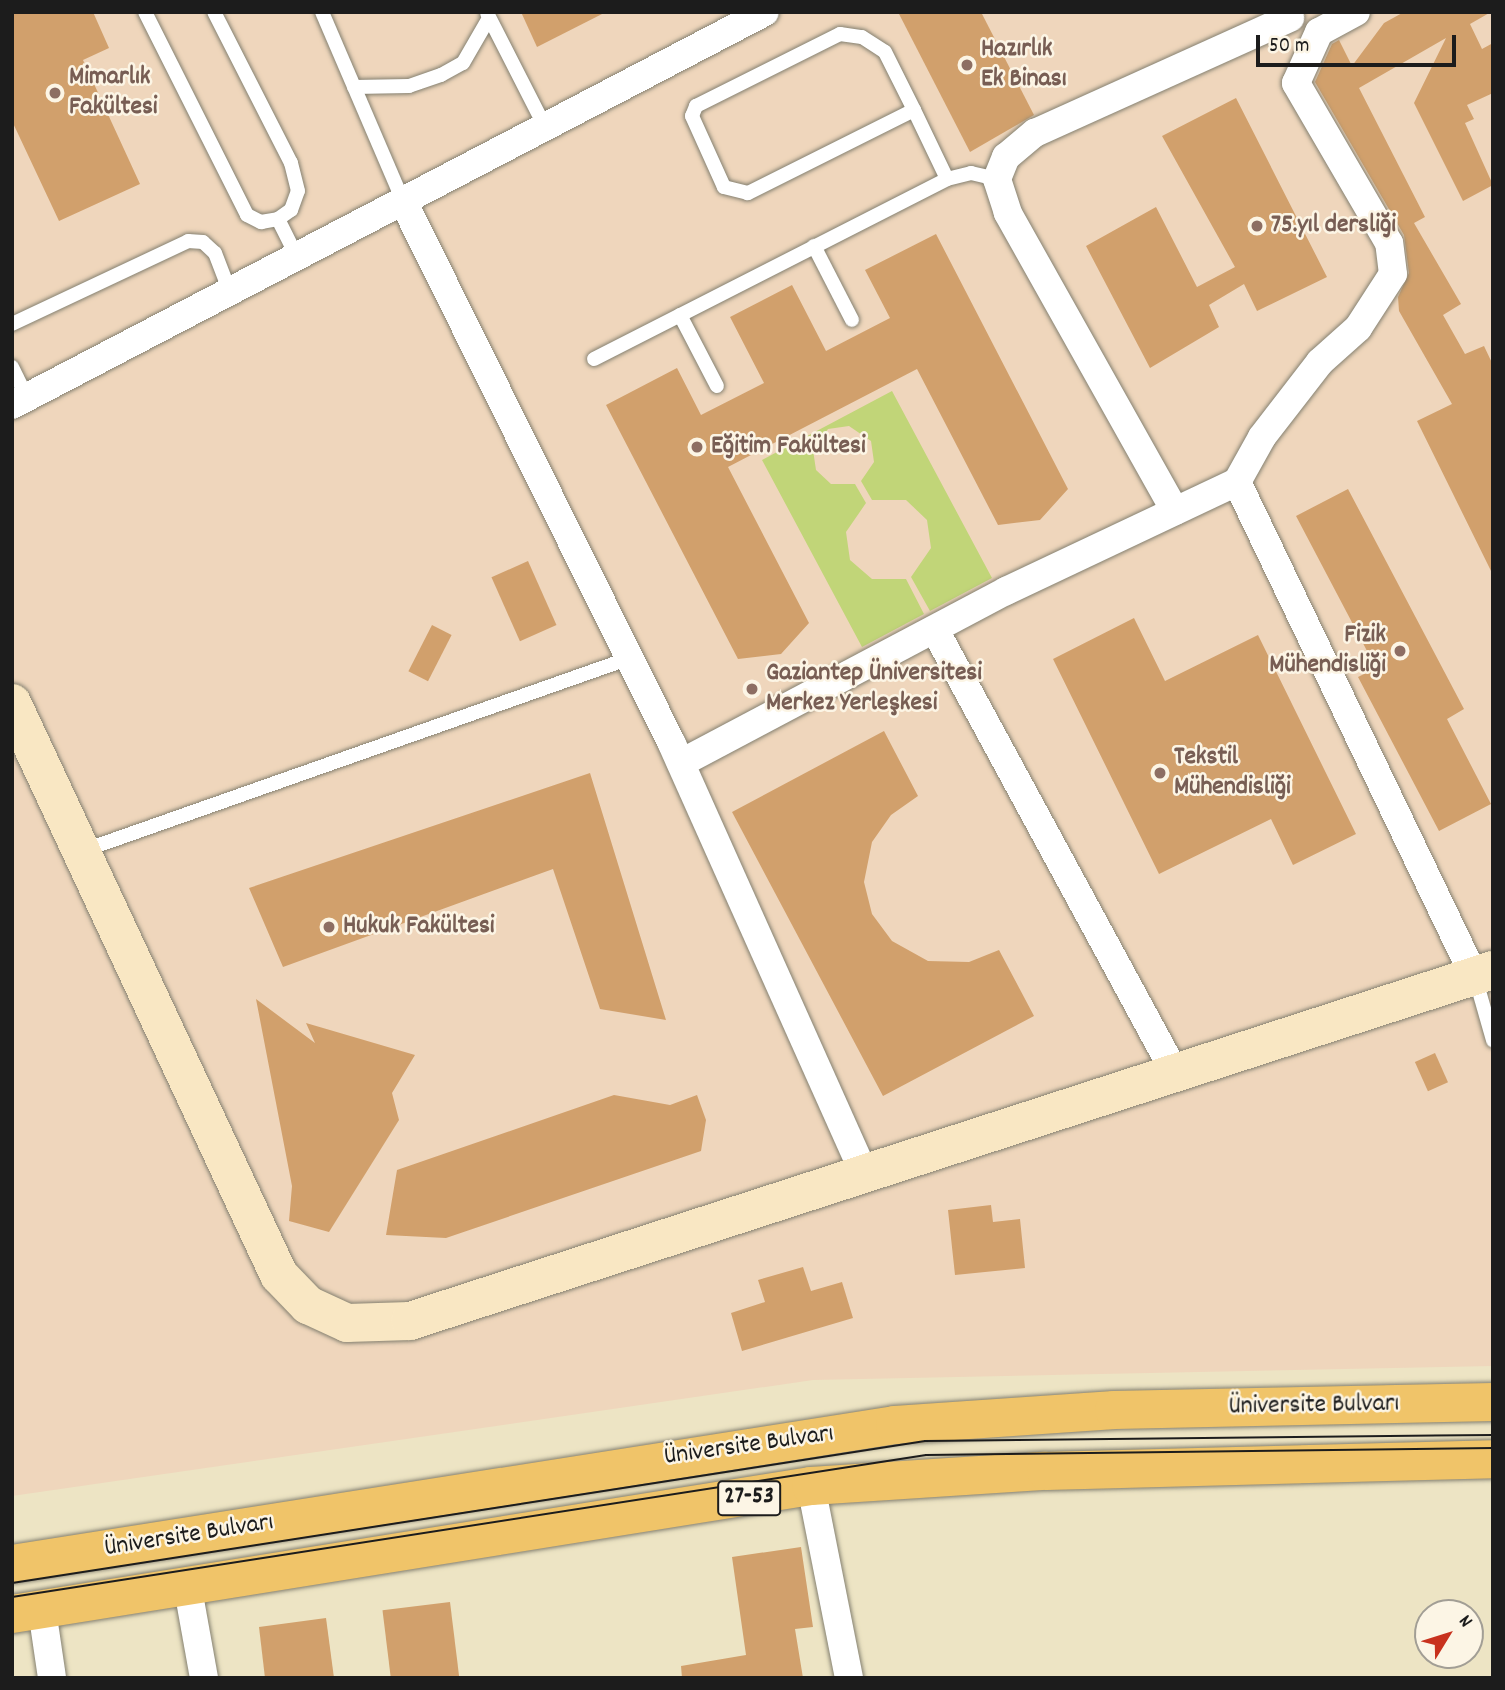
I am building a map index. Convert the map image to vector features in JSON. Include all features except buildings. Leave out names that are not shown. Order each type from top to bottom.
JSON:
[{"type":"main road","name":"Üniversite Bulvarı","points":[[12,1564],[895,1425],[1114,1410],[1493,1402]]},
{"type":"main road","name":"Üniversite Bulvarı","points":[[27,1612],[188,1589],[811,1486],[1046,1471],[1493,1459]]},
{"type":"street","points":[[20,402],[765,12]]},
{"type":"street","points":[[681,763],[935,630],[1237,482],[1262,437],[1320,362],[1358,328],[1393,274],[1389,243],[1296,83],[1309,49],[1319,32],[1356,12]]},
{"type":"street","points":[[1175,511],[1008,212],[997,179],[1006,157],[1035,133],[1288,15],[1309,49]]},
{"type":"street","points":[[403,201],[681,763],[864,1174]]},
{"type":"street","points":[[12,703],[279,1275],[327,1316],[368,1326],[410,1321],[1483,973],[1237,482]]},
{"type":"street","points":[[935,630],[1175,1073]]},
{"type":"street","points":[[811,1486],[849,1678]]},
{"type":"street","points":[[188,1589],[204,1678]]},
{"type":"street","points":[[27,1612],[52,1678]]},
{"type":"lane","points":[[145,12],[247,215],[261,222],[278,219],[291,210],[298,191],[291,163],[214,12]]},
{"type":"lane","points":[[322,12],[403,201]]},
{"type":"lane","points":[[354,86],[409,86],[441,75],[463,63],[488,15]]},
{"type":"lane","points":[[488,15],[545,127]]},
{"type":"lane","points":[[914,110],[748,193],[724,187],[694,132],[692,116],[696,106],[841,34],[862,37],[885,52],[914,110],[947,179]]},
{"type":"lane","points":[[594,359],[947,179],[971,173],[997,179]]},
{"type":"lane","points":[[278,219],[297,257]]},
{"type":"lane","points":[[12,324],[188,241],[203,242],[215,253],[230,292]]},
{"type":"lane","points":[[814,246],[852,320]]},
{"type":"lane","points":[[680,315],[717,386]]},
{"type":"lane","points":[[12,367],[20,402]]},
{"type":"lane","points":[[81,851],[630,658]]},
{"type":"lane","points":[[1483,973],[1492,1039]]},
{"type":"shaded area","name":"Gaziantep Üniversitesi Merkez Yerleşkesi","points":[[12,12],[1493,12],[1493,1366],[813,1380],[12,1496]]},
{"type":"green space","points":[[892,391],[992,578],[930,611],[911,577],[931,548],[927,520],[906,500],[872,500],[861,481],[874,462],[871,441],[849,426],[828,429],[813,450],[816,470],[831,484],[855,484],[866,503],[846,532],[850,560],[872,579],[906,579],[924,614],[862,647],[762,460]]},
{"type":"tram line","points":[[12,1583],[925,1441],[1493,1435]]},
{"type":"tram line","points":[[12,1597],[926,1455],[1493,1448]]},
{"type":"place","name":"Hazırlık Ek Binası","points":[[967,65]]},
{"type":"place","name":"Mimarlık Fakültesi","points":[[55,93]]},
{"type":"place","name":"75.yıl dersliği","points":[[1257,226]]},
{"type":"place","name":"Eğitim Fakültesi","points":[[697,447]]},
{"type":"place","name":"Fizik Mühendisliği","points":[[1400,651]]},
{"type":"place","name":"Gaziantep Üniversitesi Merkez Yerleşkesi","points":[[752,689]]},
{"type":"place","name":"Tekstil Mühendisliği","points":[[1160,773]]},
{"type":"place","name":"Hukuk Fakültesi","points":[[329,927]]}]
